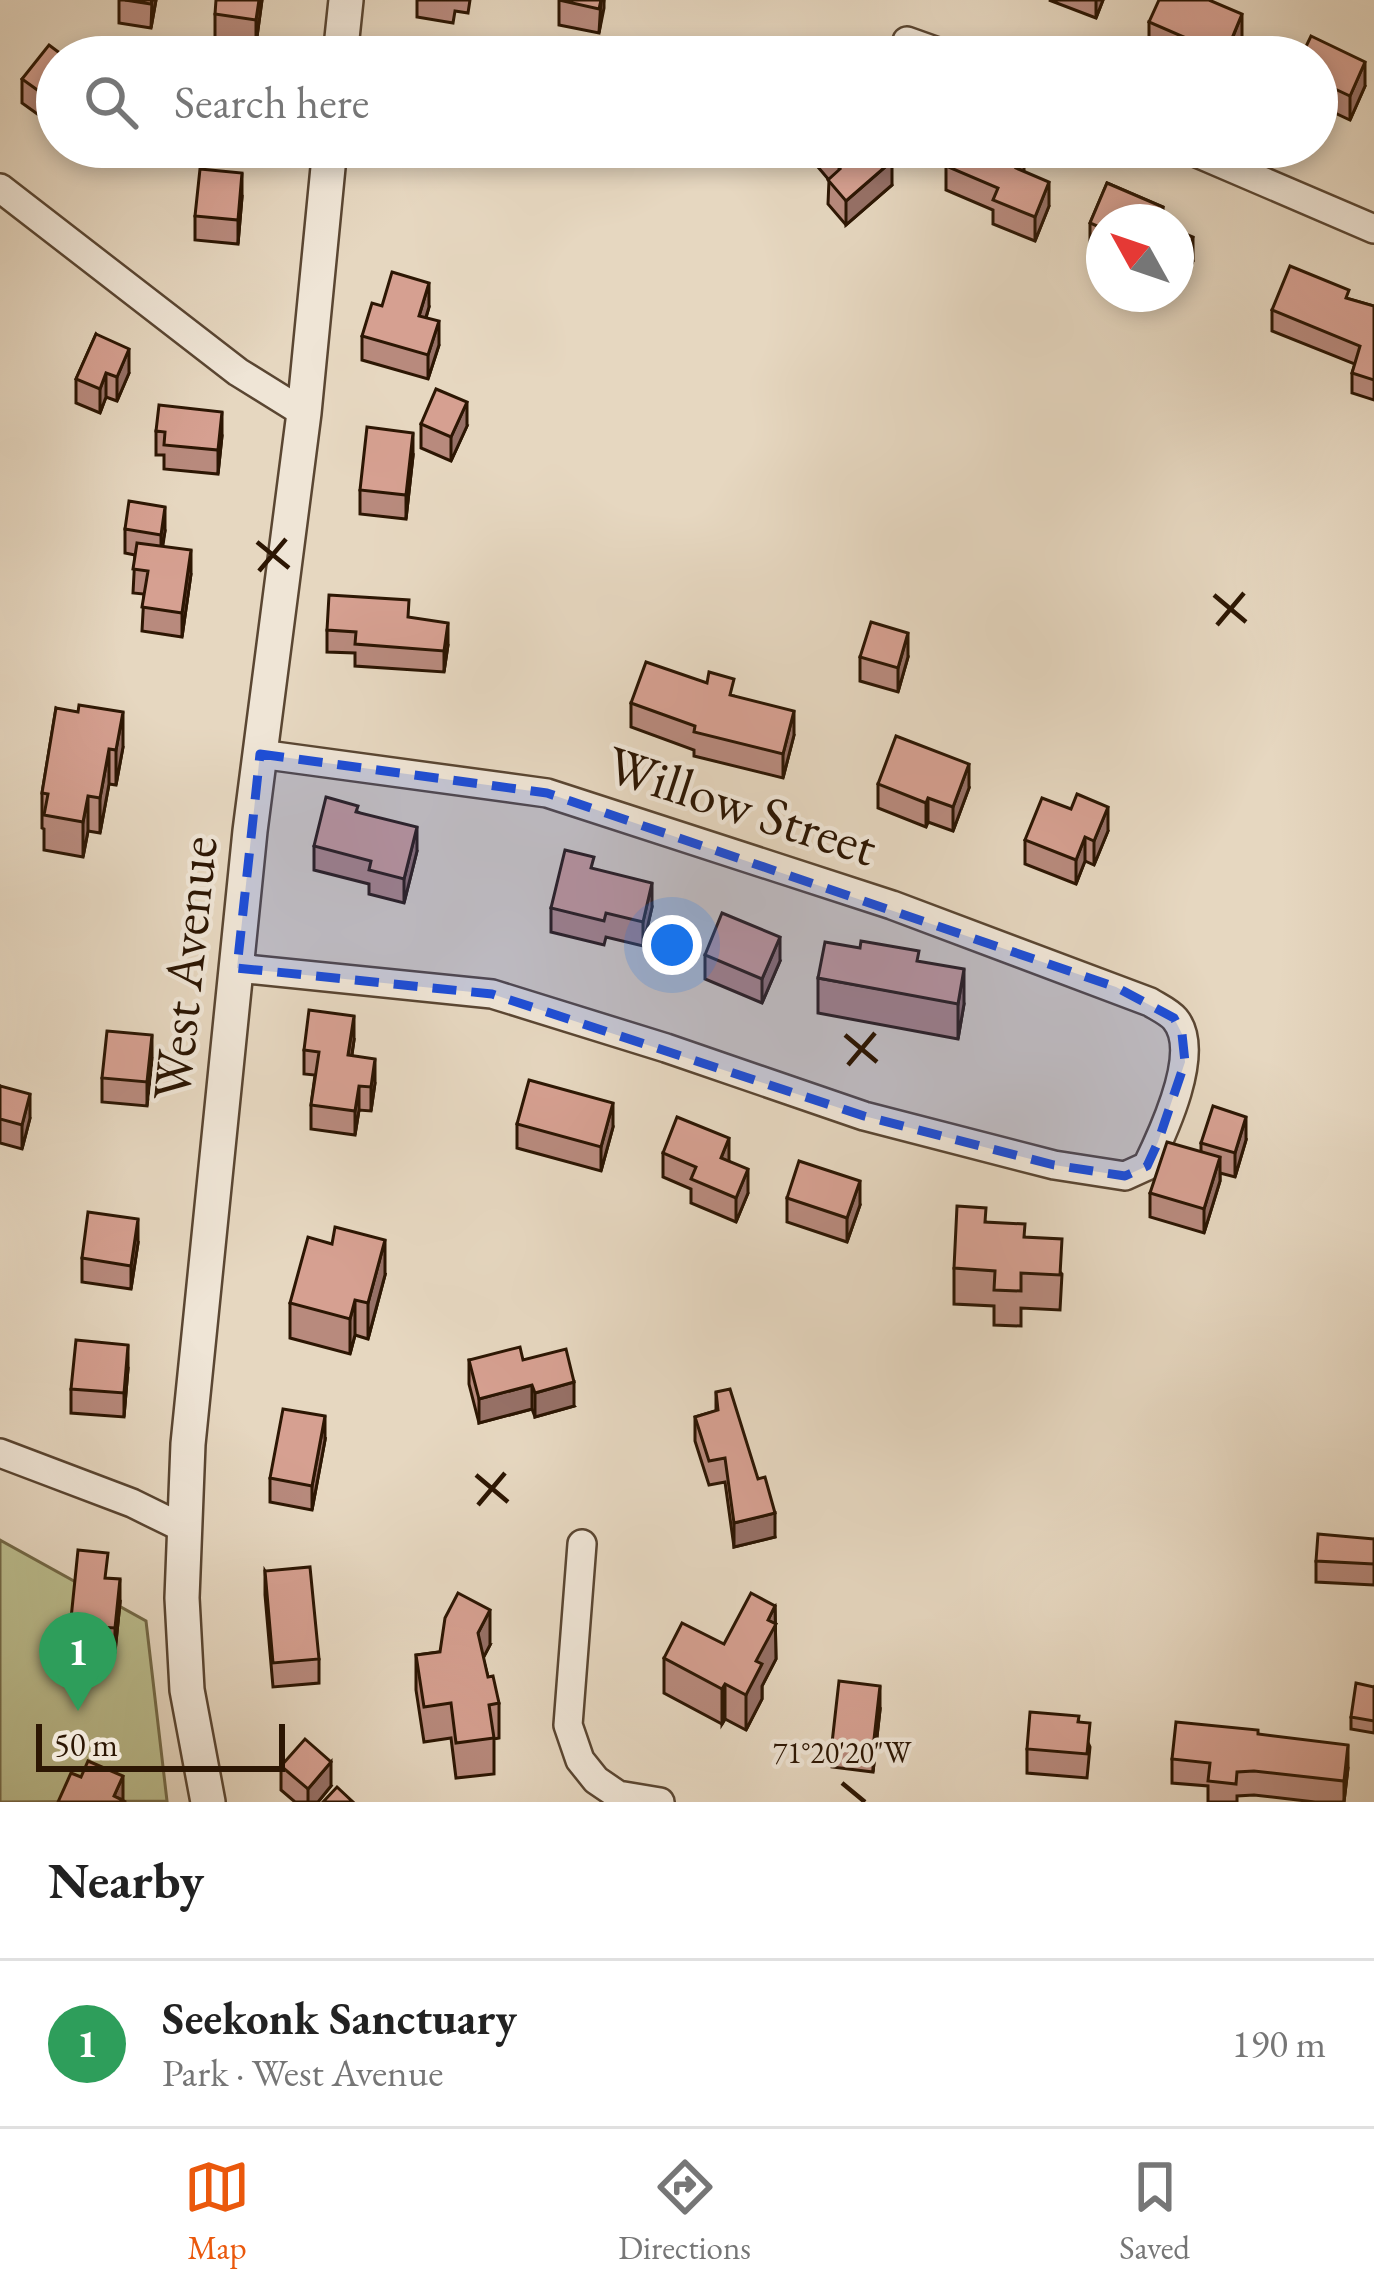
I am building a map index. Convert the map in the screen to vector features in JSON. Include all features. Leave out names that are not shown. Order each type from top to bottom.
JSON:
[{"type":"street","points":[[342,36],[346,0]]},
{"type":"street","name":"West Avenue","points":[[208,1802],[187,1690],[183,1528],[203,1266],[329,168]]},
{"type":"street","points":[[1232,168],[1374,229]]},
{"type":"street","points":[[0,188],[238,372],[304,412]]},
{"type":"street","name":"Willow Street","points":[[237,968],[492,994],[864,1116],[1054,1165],[1125,1176],[1147,1166],[1185,1062],[1182,1034],[1174,1018],[1116,986],[892,904],[547,793],[260,754]]},
{"type":"street","points":[[0,1453],[132,1503],[183,1528]]},
{"type":"street","points":[[583,1544],[568,1725],[580,1760],[596,1780],[618,1795],[659,1802]]},
{"type":"highlighted area","points":[[260,754],[547,793],[1116,987],[1174,1018],[1182,1034],[1185,1062],[1158,1142],[1147,1166],[1125,1176],[1054,1165],[864,1116],[492,994],[237,968]]},
{"type":"green space","points":[[0,1540],[146,1621],[167,1801],[0,1802]]},
{"type":"building","points":[[216,0],[259,0],[256,20],[215,14]]},
{"type":"building","points":[[559,0],[601,0],[599,9]]},
{"type":"building","points":[[1159,0],[1209,0],[1242,14],[1233,36],[1181,36],[1149,22]]},
{"type":"building","points":[[1338,49],[1365,62],[1350,96],[1338,90]]},
{"type":"building","points":[[36,61],[36,89],[22,79]]},
{"type":"building","points":[[884,168],[846,201],[828,180],[840,169]]},
{"type":"building","points":[[951,168],[1016,168],[1049,182],[1035,217],[993,200],[998,188]]},
{"type":"building","points":[[200,169],[242,173],[238,220],[195,216]]},
{"type":"building","points":[[1107,183],[1156,204],[1098,204]]},
{"type":"building","points":[[1290,266],[1349,290],[1346,298],[1374,306],[1374,380],[1352,373],[1360,346],[1272,310]]},
{"type":"building","points":[[392,272],[429,283],[419,316],[439,321],[428,355],[362,336],[372,303],[382,306]]},
{"type":"building","points":[[96,334],[129,349],[117,377],[106,373],[100,389],[76,379]]},
{"type":"building","points":[[436,389],[467,402],[451,437],[421,424]]},
{"type":"building","points":[[159,405],[222,412],[218,450],[164,445],[165,432],[156,431]]},
{"type":"building","points":[[367,427],[413,433],[406,495],[360,490]]},
{"type":"building","points":[[129,501],[165,507],[161,535],[125,529]]},
{"type":"building","points":[[137,543],[191,550],[182,613],[142,607],[148,571],[133,569]]},
{"type":"building","points":[[329,595],[409,600],[408,617],[448,623],[444,651],[355,644],[356,632],[327,630]]},
{"type":"building","points":[[871,622],[908,633],[898,668],[860,657]]},
{"type":"building","points":[[646,662],[707,683],[709,672],[734,679],[730,695],[794,711],[783,754],[694,732],[695,726],[631,703]]},
{"type":"building","points":[[79,705],[123,712],[116,750],[109,749],[100,798],[88,796],[83,822],[44,815],[48,794],[42,793],[56,708],[78,712]]},
{"type":"building","points":[[896,736],[969,764],[953,807],[928,798],[926,803],[878,784]]},
{"type":"building","points":[[1077,794],[1108,807],[1094,841],[1085,837],[1076,860],[1025,840],[1042,798],[1071,809]]},
{"type":"building","points":[[326,797],[358,806],[356,812],[417,827],[404,879],[369,870],[371,861],[314,846]]},
{"type":"building","points":[[565,850],[594,857],[591,868],[652,883],[643,922],[606,913],[604,921],[551,908]]},
{"type":"building","points":[[722,913],[780,937],[762,979],[705,955]]},
{"type":"building","points":[[861,941],[919,951],[917,961],[964,969],[958,1004],[818,978],[825,942],[860,948]]},
{"type":"building","points":[[309,1010],[354,1016],[348,1055],[375,1059],[371,1087],[359,1086],[355,1111],[311,1105],[319,1052],[304,1050]]},
{"type":"building","points":[[107,1031],[152,1035],[147,1082],[102,1078]]},
{"type":"building","points":[[529,1080],[613,1103],[601,1147],[517,1124]]},
{"type":"building","points":[[0,1086],[30,1094],[22,1125],[0,1119]]},
{"type":"building","points":[[1213,1106],[1246,1117],[1235,1153],[1201,1143]]},
{"type":"building","points":[[677,1117],[729,1138],[721,1158],[748,1169],[736,1198],[691,1179],[696,1167],[663,1153]]},
{"type":"building","points":[[1167,1142],[1220,1157],[1204,1209],[1150,1193]]},
{"type":"building","points":[[799,1161],[860,1181],[847,1218],[787,1198]]},
{"type":"building","points":[[957,1206],[986,1208],[985,1222],[1025,1224],[1024,1237],[1062,1239],[1060,1275],[1021,1273],[1021,1291],[994,1290],[995,1271],[954,1268]]},
{"type":"building","points":[[88,1212],[138,1219],[131,1266],[82,1258]]},
{"type":"building","points":[[335,1227],[385,1240],[368,1303],[355,1300],[350,1319],[290,1303],[308,1237],[332,1244]]},
{"type":"building","points":[[76,1340],[128,1345],[124,1393],[71,1389]]},
{"type":"building","points":[[520,1347],[523,1360],[566,1349],[574,1382],[535,1393],[532,1385],[479,1399],[469,1360]]},
{"type":"building","points":[[730,1389],[758,1479],[765,1477],[775,1513],[734,1523],[725,1458],[709,1461],[695,1417],[718,1410],[716,1392]]},
{"type":"building","points":[[283,1409],[325,1416],[312,1486],[270,1478]]},
{"type":"building","points":[[1318,1534],[1374,1539],[1374,1564],[1316,1561]]},
{"type":"building","points":[[78,1550],[108,1553],[105,1578],[120,1579],[115,1628],[101,1627],[99,1652],[68,1648]]},
{"type":"building","points":[[310,1567],[319,1659],[273,1663],[265,1571]]},
{"type":"building","points":[[458,1593],[490,1610],[478,1633],[499,1703],[489,1705],[494,1738],[456,1743],[451,1703],[424,1707],[416,1655],[440,1652],[445,1618]]},
{"type":"building","points":[[751,1593],[775,1606],[768,1620],[776,1624],[756,1661],[762,1664],[746,1695],[725,1684],[722,1689],[664,1658],[682,1623],[724,1644]]},
{"type":"building","points":[[839,1681],[880,1686],[873,1748],[832,1743]]},
{"type":"building","points":[[1356,1683],[1374,1687],[1374,1721],[1351,1717]]},
{"type":"building","points":[[1030,1712],[1079,1716],[1078,1722],[1090,1723],[1087,1754],[1027,1749]]},
{"type":"building","points":[[1176,1722],[1348,1745],[1344,1781],[1254,1771],[1237,1772],[1236,1784],[1208,1781],[1210,1763],[1172,1759]]},
{"type":"building","points":[[305,1739],[331,1762],[308,1789],[281,1766]]},
{"type":"building","points":[[88,1761],[123,1776],[114,1796],[126,1802],[58,1802],[71,1773],[81,1777]]},
{"type":"building","points":[[337,1787],[353,1802],[323,1802]]},
{"type":"place","name":"Seekonk Sanctuary","points":[[78,1711]]}]
